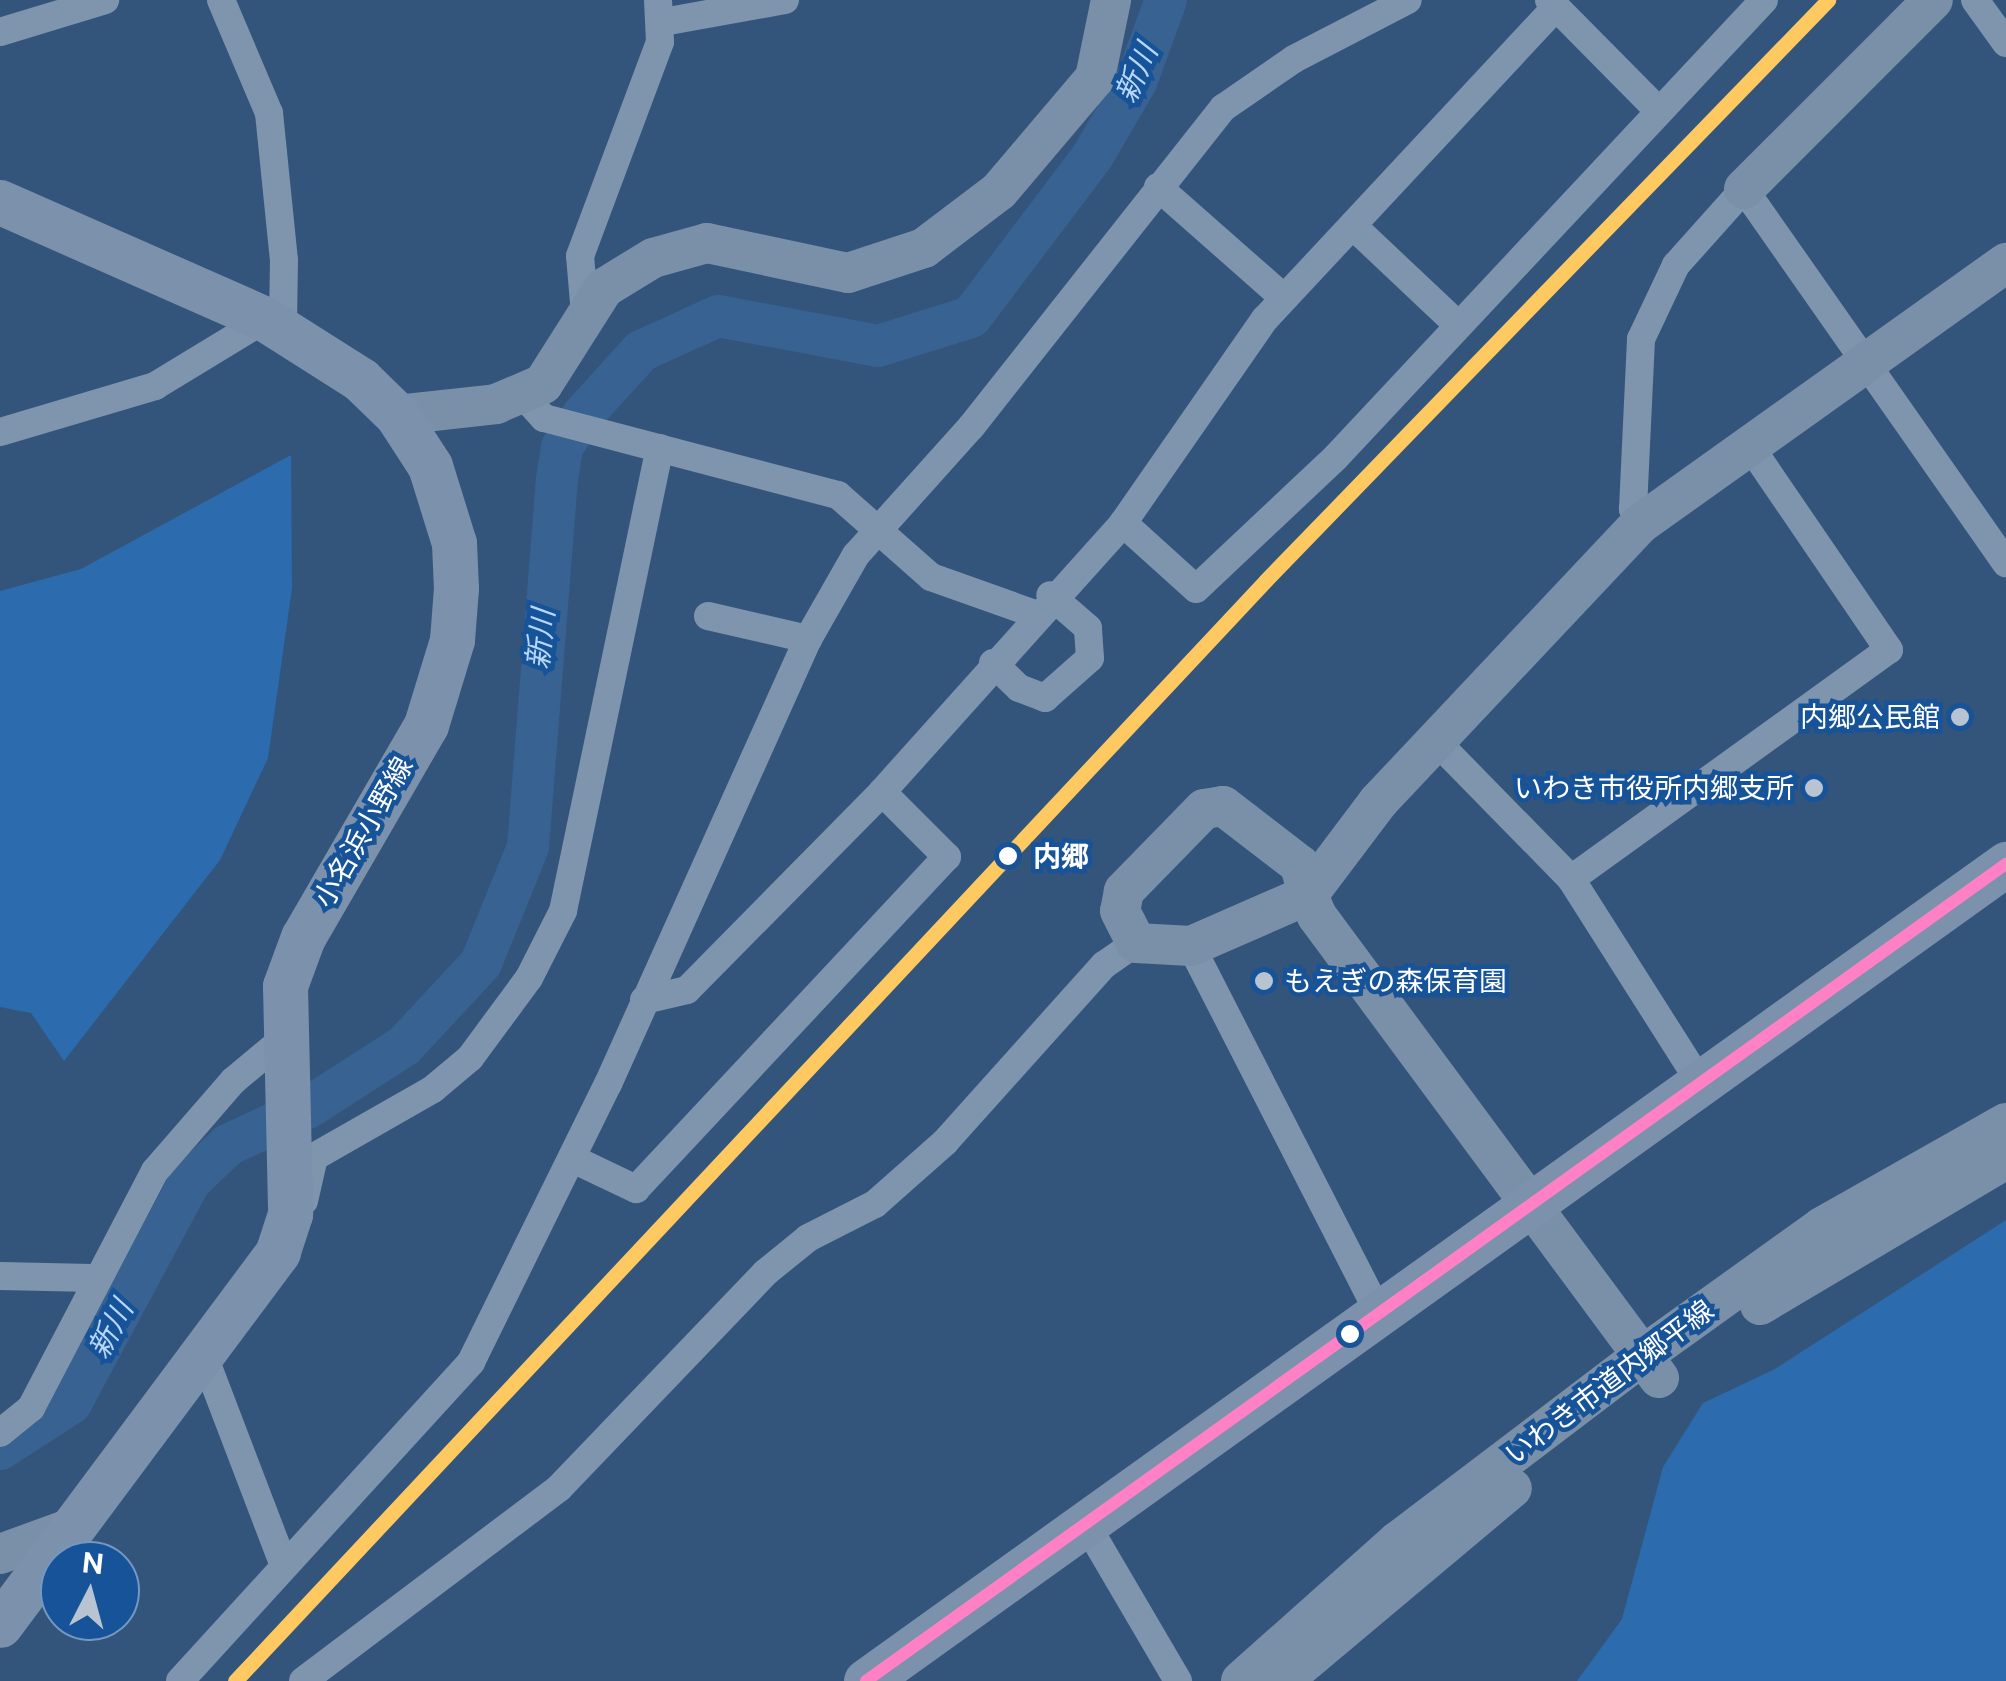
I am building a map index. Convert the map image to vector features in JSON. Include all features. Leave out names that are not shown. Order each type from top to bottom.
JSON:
[{"type":"main road","name":"小名浜小野線","points":[[0,202],[274,323],[397,415],[443,496],[454,543],[452,640],[426,725],[303,937],[285,986],[281,1058],[288,1162],[284,1239]]},
{"type":"main road","points":[[866,1681],[1532,1208],[1700,1082],[2006,864]]},
{"type":"main road","points":[[0,1625],[284,1239]]},
{"type":"street","points":[[0,32],[105,0]]},
{"type":"street","points":[[0,432],[154,386],[274,323],[284,260],[269,113],[220,0]]},
{"type":"street","points":[[585,314],[580,256],[661,11],[785,0]]},
{"type":"street","points":[[397,415],[523,395],[558,366],[585,314],[624,271],[707,244],[848,273],[924,248],[1000,191],[1095,78],[1111,0]]},
{"type":"street","points":[[180,1681],[283,1564],[472,1362],[573,1159],[808,639],[878,528],[971,427],[1158,188],[1248,87],[1408,0]]},
{"type":"street","points":[[1123,523],[1196,589],[1336,457],[1456,324],[1764,0]]},
{"type":"street","points":[[1640,524],[1633,509],[1642,339],[1676,265],[1744,190],[1933,0]]},
{"type":"street","points":[[1975,0],[2006,43]]},
{"type":"street","points":[[644,1000],[687,990],[882,792],[1043,604],[1123,523],[1284,298],[1551,5],[1659,111]]},
{"type":"street","points":[[1158,188],[1284,298]]},
{"type":"street","points":[[1744,190],[2005,560]]},
{"type":"street","points":[[1353,226],[1456,324]]},
{"type":"street","points":[[302,1681],[559,1488],[765,1273],[808,1238],[875,1204],[917,1167],[1104,965],[1136,943],[1191,946],[1308,895],[1436,741],[1640,524],[2006,263]]},
{"type":"street","points":[[523,395],[544,418],[838,496],[931,577],[1043,604],[1088,628],[1090,658],[1045,698],[1018,688],[993,663]]},
{"type":"street","points":[[1571,879],[1889,650],[1749,445]]},
{"type":"street","points":[[284,1239],[303,1210],[314,1156],[433,1090],[470,1058],[529,978],[563,911],[655,447]]},
{"type":"street","points":[[708,616],[808,639]]},
{"type":"street","points":[[1436,741],[1571,879],[1700,1082]]},
{"type":"street","points":[[573,1159],[636,1189],[946,858],[882,792]]},
{"type":"street","points":[[1136,943],[1120,911],[1124,891],[1204,809],[1240,812],[1300,865],[1308,895],[1650,1367]]},
{"type":"street","points":[[1191,946],[1379,1313]]},
{"type":"street","points":[[0,1434],[30,1408],[92,1278],[155,1171],[232,1081],[281,1058]]},
{"type":"street","name":"いわき市道内郷平線","points":[[1282,1681],[1418,1562],[1822,1227],[2006,1122]]},
{"type":"street","name":"いわき市道内郷平線","points":[[1241,1681],[1397,1542],[1650,1367],[2006,1159]]},
{"type":"street","points":[[0,1276],[92,1278]]},
{"type":"street","points":[[202,1351],[283,1564]]},
{"type":"street","points":[[1086,1524],[1178,1681]]},
{"type":"street","points":[[0,1554],[69,1529]]},
{"type":"shaded area","points":[[291,455],[292,588],[268,758],[220,860],[64,1061],[31,1013],[0,1007],[0,591],[81,569]]},
{"type":"shaded area","points":[[2006,1220],[2006,1681],[1577,1681],[1622,1619],[1663,1467],[1703,1403],[1775,1369]]},
{"type":"waterway","name":"新川","points":[[0,1449],[71,1403],[190,1181],[228,1145],[309,1107],[404,1046],[481,963],[528,847],[557,479],[562,447],[583,415],[641,351],[718,316],[878,346],[971,317],[1092,157],[1136,82],[1166,0]]},
{"type":"transit line","points":[[235,1681],[1266,580],[1828,0]]},
{"type":"transit line","points":[[866,1681],[2006,864]]},
{"type":"place","name":"内郷公民館","points":[[1960,717]]},
{"type":"place","name":"いわき市役所内郷支所","points":[[1814,788]]},
{"type":"place","name":"内郷","points":[[1008,856]]},
{"type":"place","name":"もえぎの森保育園","points":[[1264,981]]}]
